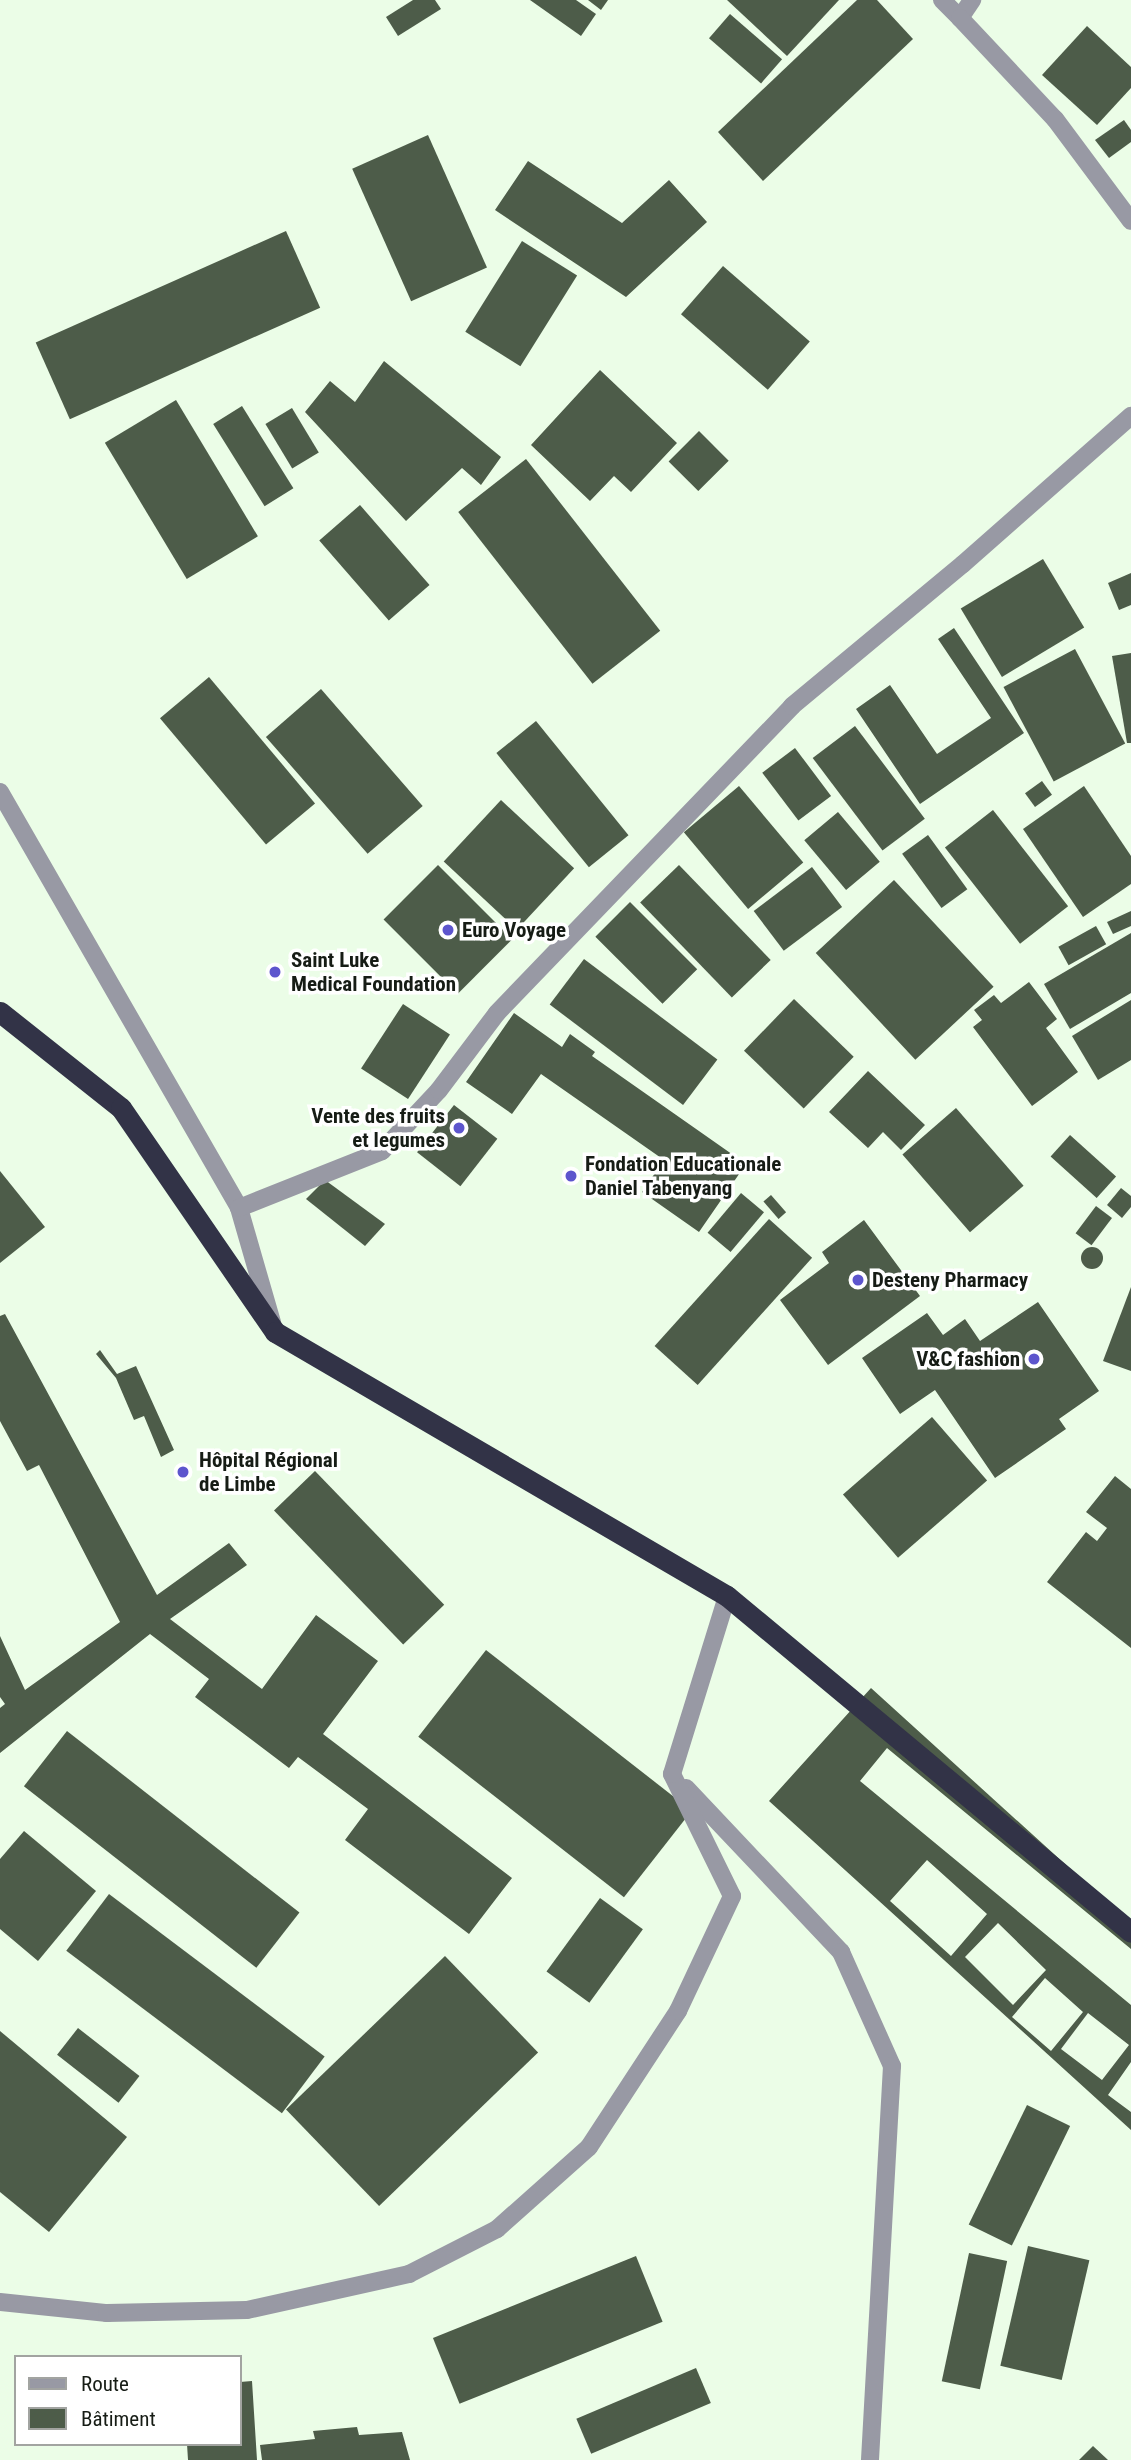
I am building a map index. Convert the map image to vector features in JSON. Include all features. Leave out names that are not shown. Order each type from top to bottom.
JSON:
[{"type":"highway","points":[[0,1012],[121,1108],[275,1332],[727,1596],[1131,1932]]},
{"type":"street","points":[[942,0],[1055,119],[1131,221]]},
{"type":"street","points":[[960,18],[972,0]]},
{"type":"street","points":[[239,1208],[382,1151],[439,1090],[497,1013],[792,706],[1131,416]]},
{"type":"street","points":[[0,792],[239,1208],[275,1332]]},
{"type":"street","points":[[0,2302],[107,2313],[247,2310],[409,2274],[497,2230],[589,2147],[678,2011],[732,1896],[673,1774],[727,1596]]},
{"type":"street","points":[[673,1774],[841,1952],[892,2066],[870,2460]]},
{"type":"building","points":[[413,0],[435,0],[441,9],[398,36],[386,17]]},
{"type":"building","points":[[530,0],[576,0],[596,14],[581,36]]},
{"type":"building","points":[[588,0],[608,0],[601,10]]},
{"type":"building","points":[[727,0],[839,0],[787,56]]},
{"type":"building","points":[[857,0],[877,0],[913,39],[763,181],[718,132]]},
{"type":"building","points":[[730,14],[782,59],[761,83],[709,38]]},
{"type":"building","points":[[1087,26],[1131,67],[1131,88],[1097,125],[1042,75]]},
{"type":"building","points":[[1124,120],[1131,130],[1131,142],[1109,158],[1095,140]]},
{"type":"building","points":[[428,135],[487,267],[411,301],[352,169]]},
{"type":"building","points":[[528,161],[622,223],[669,180],[707,222],[626,297],[495,210]]},
{"type":"building","points":[[286,231],[320,308],[70,419],[36,342]]},
{"type":"building","points":[[522,241],[577,275],[520,366],[465,332]]},
{"type":"building","points":[[723,266],[810,341],[768,390],[681,314]]},
{"type":"building","points":[[384,361],[501,457],[481,485],[462,468],[406,521],[305,412],[330,381],[355,402]]},
{"type":"building","points":[[600,370],[677,443],[631,492],[614,476],[590,501],[531,445]]},
{"type":"building","points":[[176,400],[258,536],[187,579],[105,443]]},
{"type":"building","points":[[242,406],[293,488],[265,506],[213,424]]},
{"type":"building","points":[[292,408],[319,453],[292,469],[265,424]]},
{"type":"building","points":[[699,431],[729,461],[698,491],[669,461]]},
{"type":"building","points":[[526,459],[660,631],[592,684],[458,512]]},
{"type":"building","points":[[360,505],[430,585],[389,620],[319,540]]},
{"type":"building","points":[[1043,559],[1084,628],[1002,677],[961,608]]},
{"type":"building","points":[[1131,573],[1131,605],[1119,610],[1108,583]]},
{"type":"building","points":[[954,628],[1024,733],[920,804],[856,709],[890,685],[937,754],[991,718],[938,639]]},
{"type":"building","points":[[1075,649],[1125,743],[1054,782],[1003,687]]},
{"type":"building","points":[[1131,653],[1131,743],[1127,743],[1112,656]]},
{"type":"building","points":[[209,677],[315,803],[266,845],[160,718]]},
{"type":"building","points":[[321,689],[423,806],[368,854],[266,737]]},
{"type":"building","points":[[536,721],[629,835],[589,867],[496,753]]},
{"type":"building","points":[[855,726],[925,819],[882,851],[813,758]]},
{"type":"building","points":[[795,748],[831,796],[798,821],[762,773]]},
{"type":"building","points":[[1042,781],[1052,795],[1035,807],[1025,793]]},
{"type":"building","points":[[739,786],[803,863],[748,909],[684,832]]},
{"type":"building","points":[[1084,786],[1131,856],[1131,884],[1083,917],[1023,829]]},
{"type":"building","points":[[501,800],[574,868],[517,930],[444,861]]},
{"type":"building","points":[[993,810],[1068,906],[1020,944],[945,848]]},
{"type":"building","points":[[838,812],[880,862],[846,890],[804,840]]},
{"type":"building","points":[[928,835],[967,889],[941,908],[902,854]]},
{"type":"building","name":"Euro Voyage","points":[[438,865],[512,939],[458,994],[384,919]]},
{"type":"building","points":[[679,865],[771,960],[732,997],[640,903]]},
{"type":"building","points":[[812,867],[842,907],[784,951],[754,911]]},
{"type":"building","points":[[894,880],[994,987],[915,1060],[816,953]]},
{"type":"building","points":[[630,902],[697,969],[663,1004],[595,937]]},
{"type":"building","points":[[1131,911],[1131,926],[1113,934],[1107,922]]},
{"type":"building","points":[[1096,926],[1106,944],[1069,965],[1058,947]]},
{"type":"building","points":[[1131,933],[1131,993],[1070,1029],[1044,984]]},
{"type":"building","points":[[584,959],[717,1060],[683,1105],[550,1005]]},
{"type":"building","points":[[1029,982],[1057,1019],[1046,1028],[1078,1072],[1032,1106],[973,1027],[982,1020],[974,1010],[994,995],[1001,1003]]},
{"type":"building","points":[[794,999],[854,1057],[804,1108],[744,1051]]},
{"type":"building","points":[[1131,1000],[1131,1060],[1098,1080],[1072,1036]]},
{"type":"building","points":[[403,1004],[450,1034],[408,1099],[361,1069]]},
{"type":"building","points":[[514,1013],[562,1047],[570,1034],[595,1052],[592,1056],[746,1164],[699,1232],[642,1192],[664,1160],[541,1074],[512,1114],[466,1082]]},
{"type":"building","points":[[868,1071],[925,1125],[901,1150],[883,1132],[868,1148],[829,1112]]},
{"type":"building","points":[[454,1105],[497,1139],[460,1186],[417,1152]]},
{"type":"building","points":[[956,1108],[1024,1186],[970,1232],[902,1155]]},
{"type":"building","points":[[1070,1135],[1116,1176],[1097,1198],[1051,1157]]},
{"type":"building","points":[[0,1171],[45,1227],[0,1263]]},
{"type":"building","points":[[325,1180],[385,1224],[365,1246],[306,1199]]},
{"type":"building","points":[[1121,1188],[1131,1196],[1131,1207],[1122,1218],[1107,1205]]},
{"type":"building","points":[[741,1193],[764,1212],[731,1252],[708,1233]]},
{"type":"building","points":[[771,1195],[786,1212],[779,1219],[763,1202]]},
{"type":"building","points":[[1096,1206],[1112,1218],[1092,1245],[1076,1233]]},
{"type":"building","points":[[769,1219],[812,1258],[698,1385],[655,1346]]},
{"type":"building","name":"Desteny Pharmacy","points":[[864,1220],[920,1296],[828,1365],[780,1300],[829,1263],[822,1252]]},
{"type":"building","points":[[1092,1247],[1100,1250],[1103,1258],[1100,1266],[1092,1269],[1084,1266],[1081,1258],[1084,1250]]},
{"type":"building","points":[[1131,1287],[1131,1371],[1103,1361]]},
{"type":"building","points":[[1038,1302],[1099,1391],[1059,1419],[1066,1429],[995,1478],[935,1390],[900,1414],[862,1358],[927,1313],[943,1335],[965,1319],[980,1341]]},
{"type":"building","points":[[5,1314],[157,1595],[229,1543],[247,1565],[170,1619],[262,1689],[316,1615],[378,1661],[323,1734],[512,1878],[469,1934],[345,1840],[368,1809],[298,1757],[289,1768],[195,1697],[209,1679],[150,1634],[0,1753],[0,1708],[5,1704],[0,1697],[0,1636],[25,1690],[120,1622],[39,1465],[27,1471],[0,1421],[0,1316]]},
{"type":"building","points":[[100,1350],[117,1374],[136,1366],[174,1450],[161,1457],[144,1416],[134,1420],[116,1378],[96,1354]]},
{"type":"building","points":[[932,1417],[987,1480],[898,1558],[843,1494]]},
{"type":"building","points":[[315,1471],[444,1605],[403,1644],[274,1511]]},
{"type":"building","points":[[1115,1476],[1131,1489],[1131,1648],[1047,1582],[1086,1532],[1097,1541],[1107,1528],[1086,1512]]},
{"type":"building","points":[[486,1650],[692,1811],[624,1897],[418,1737]]},
{"type":"building","points":[[871,1688],[1131,1924],[1131,1949],[887,1748],[860,1781],[1131,2005],[1131,2062],[1108,2095],[1131,2112],[1131,2130],[769,1801]],"holes":[[[927,1860],[987,1914],[951,1956],[890,1901]],[[998,1923],[1046,1970],[1013,2005],[965,1957]],[[1045,1978],[1083,2012],[1051,2051],[1012,2017]],[[1088,2013],[1129,2045],[1102,2080],[1061,2049]]]},
{"type":"building","points":[[67,1731],[299,1913],[256,1968],[24,1786]]},
{"type":"building","points":[[24,1831],[96,1891],[38,1961],[0,1929],[0,1859]]},
{"type":"building","points":[[109,1894],[325,2056],[282,2113],[66,1951]]},
{"type":"building","points":[[600,1898],[643,1929],[589,2003],[547,1972]]},
{"type":"building","points":[[445,1956],[538,2052],[379,2206],[286,2110]]},
{"type":"building","points":[[78,2028],[139,2076],[119,2103],[57,2055]]},
{"type":"building","points":[[0,2031],[127,2137],[49,2232],[0,2192]]},
{"type":"building","points":[[1027,2105],[1070,2126],[1012,2246],[969,2225]]},
{"type":"building","points":[[1028,2246],[1089,2260],[1062,2380],[1000,2366]]},
{"type":"building","points":[[969,2253],[1007,2261],[980,2389],[942,2381]]},
{"type":"building","points":[[636,2256],[663,2322],[460,2404],[433,2338]]},
{"type":"building","points":[[696,2368],[711,2403],[591,2454],[576,2419]]},
{"type":"building","points":[[252,2381],[257,2460],[188,2460],[187,2446],[242,2446],[242,2382]]},
{"type":"building","points":[[357,2427],[359,2435],[402,2432],[410,2460],[262,2460],[260,2445],[315,2439],[313,2431]]},
{"type":"building","points":[[1093,2446],[1108,2460],[1079,2460]]},
{"type":"place","name":"Euro Voyage","points":[[448,930]]},
{"type":"place","name":"Saint Luke Medical Foundation","points":[[275,972]]},
{"type":"place","name":"Vente des fruits et legumes","points":[[459,1128]]},
{"type":"place","name":"Fondation Educationale Daniel Tabenyang","points":[[571,1176]]},
{"type":"place","name":"Desteny Pharmacy","points":[[858,1280]]},
{"type":"place","name":"V&C fashion","points":[[1034,1359]]},
{"type":"place","name":"Hôpital Régional de Limbe","points":[[183,1472]]}]
